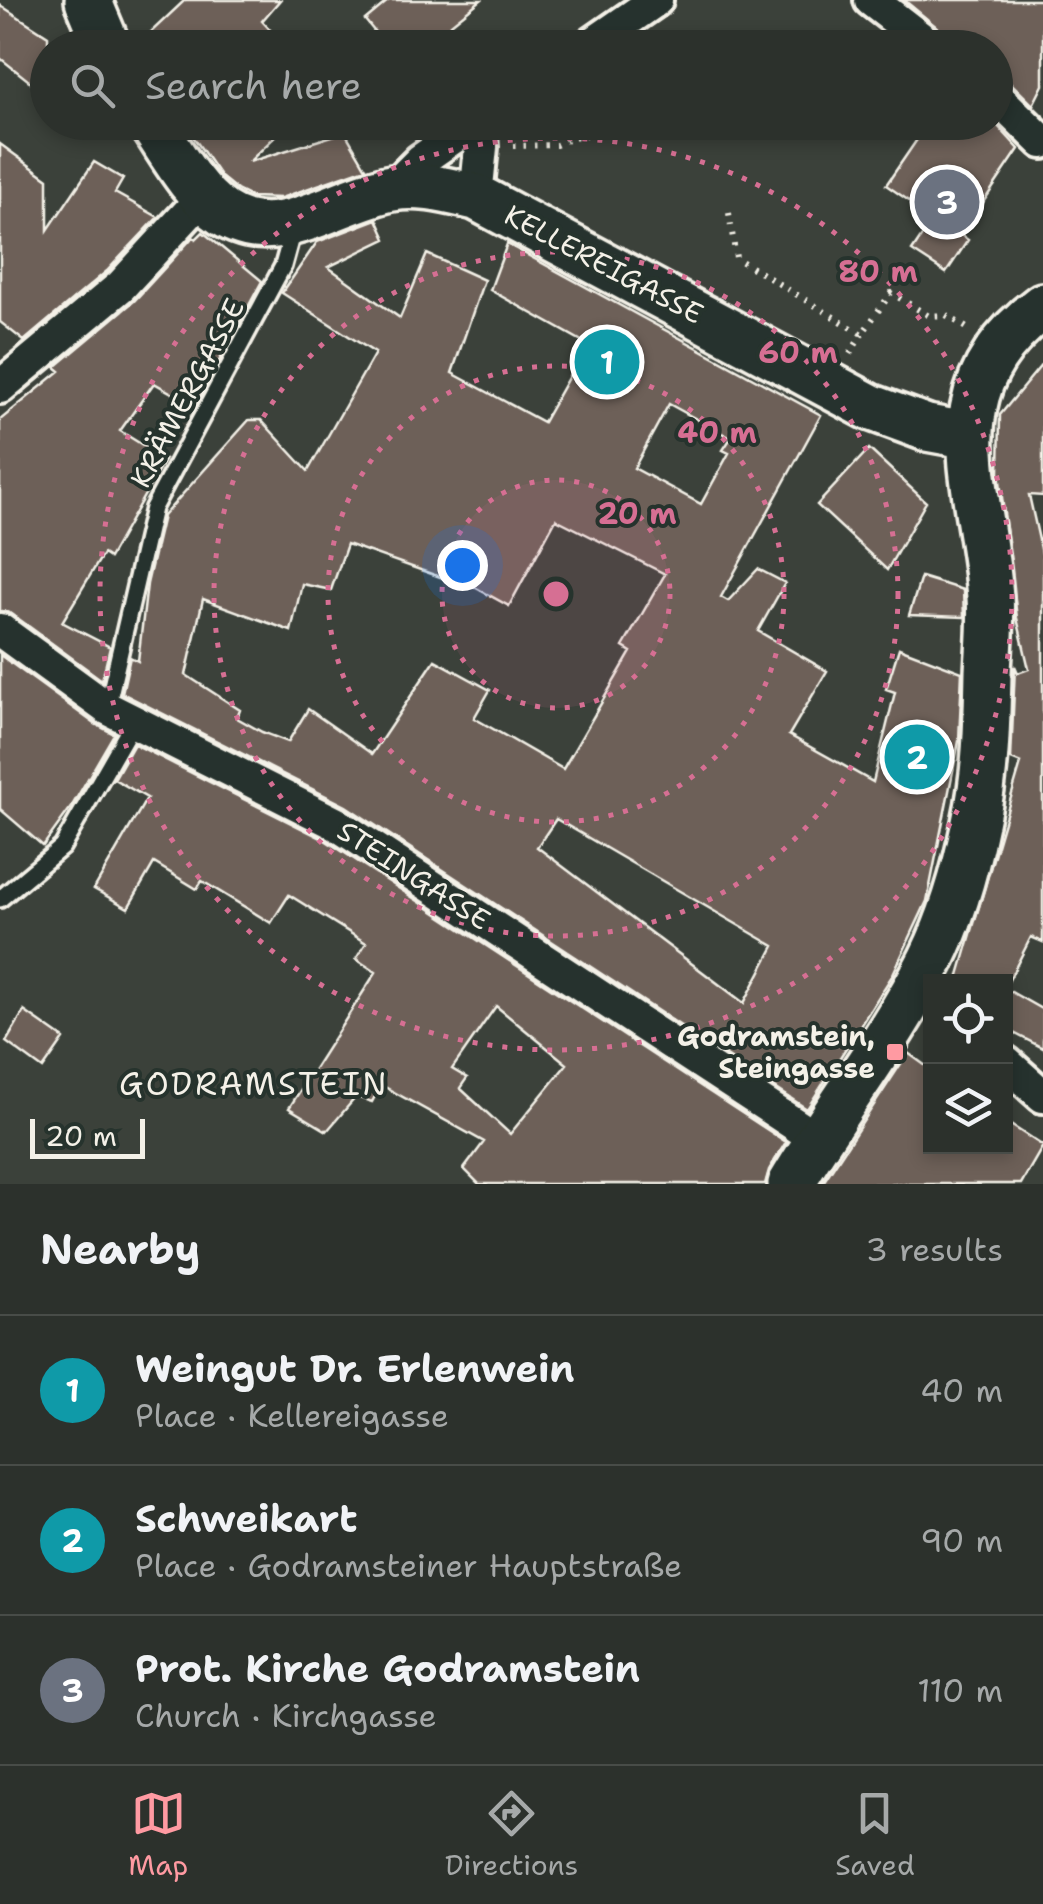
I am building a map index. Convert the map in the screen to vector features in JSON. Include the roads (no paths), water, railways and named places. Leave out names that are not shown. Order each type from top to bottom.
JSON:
[{"type":"street","points":[[613,30],[656,0]]},
{"type":"street","points":[[871,0],[910,30]]},
{"type":"street","points":[[80,2],[97,30]]},
{"type":"street","points":[[1013,107],[1039,125]]},
{"type":"street","points":[[164,140],[204,196],[221,212],[255,226],[295,222],[393,188],[421,160],[460,140]]},
{"type":"street","points":[[476,196],[478,140]]},
{"type":"street","name":"KELLEREIGASSE","points":[[393,188],[433,188],[476,196],[870,407],[927,428],[971,436]]},
{"type":"street","points":[[0,387],[121,286],[204,196]]},
{"type":"street","points":[[791,1184],[818,1139],[920,1008],[933,956],[956,894],[976,822],[986,747],[990,601],[971,466],[973,406],[979,382],[998,346],[1043,306]]},
{"type":"street","name":"STEINGASSE","points":[[0,630],[120,716],[334,822],[818,1139]]},
{"type":"street","points":[[1007,1064],[1043,1096]]},
{"type":"lane","name":"KRÄMERGASSE","points":[[0,899],[62,848],[120,716],[153,508],[283,266],[295,222]]},
{"type":"place","name":"Prot. Kirche Godramstein","points":[[947,202]]},
{"type":"place","name":"Weingut Dr. Erlenwein","points":[[607,362]]},
{"type":"place","name":"Schweikart","points":[[917,757]]},
{"type":"place","name":"Godramstein, Steingasse","points":[[895,1052]]},
{"type":"district","name":"GODRAMSTEIN","points":[[254,1084]]}]
